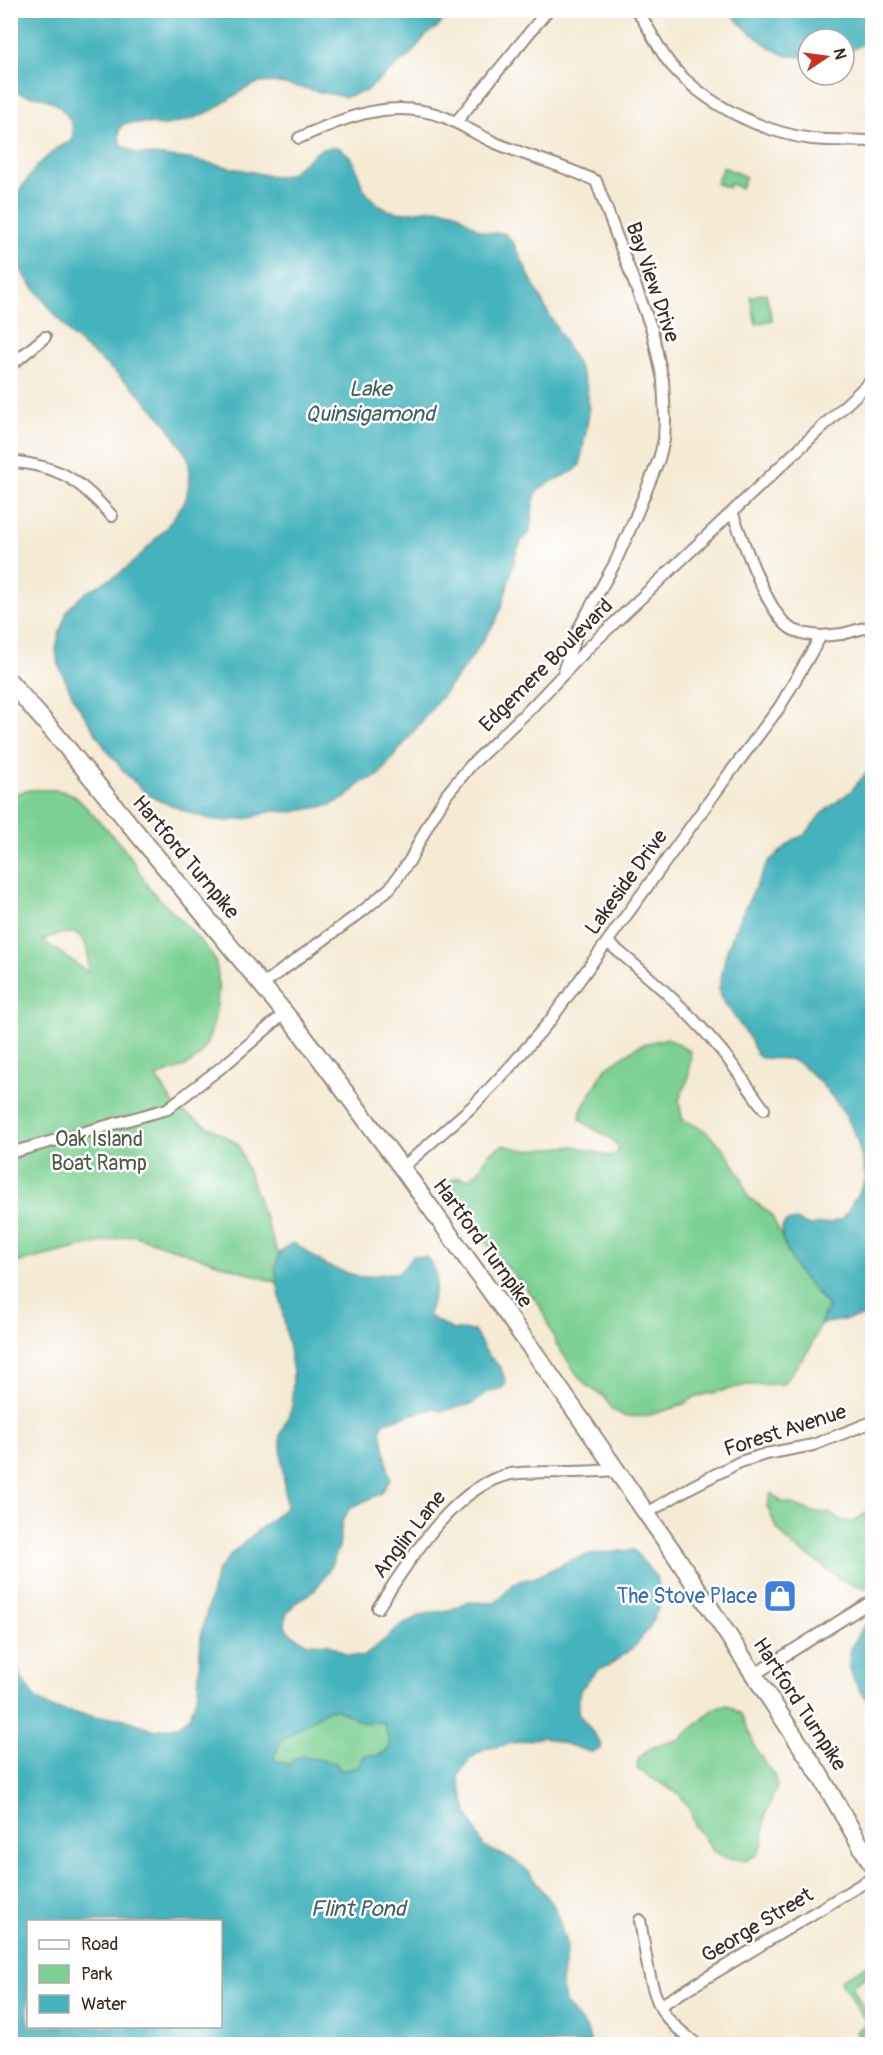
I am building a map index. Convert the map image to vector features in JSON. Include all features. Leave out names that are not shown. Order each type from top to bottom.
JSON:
[{"type":"main road","name":"Hartford Turnpike","points":[[10,682],[285,1013],[402,1168],[647,1513],[820,1775],[873,1865]]},
{"type":"street","points":[[456,122],[548,10]]},
{"type":"street","points":[[636,10],[669,63],[722,106],[760,124],[813,139],[873,141]]},
{"type":"street","name":"Bay View Drive","points":[[299,138],[340,120],[381,109],[419,110],[456,122],[481,137],[596,181],[646,310],[660,363],[665,420],[664,440],[659,459],[615,563],[580,626],[562,674]]},
{"type":"street","points":[[10,366],[45,337]]},
{"type":"street","name":"Edgemere Boulevard","points":[[262,985],[364,910],[390,888],[410,860],[429,823],[457,780],[531,708],[562,674],[873,380]]},
{"type":"street","points":[[10,461],[53,469],[75,480],[112,516]]},
{"type":"street","points":[[732,513],[761,582],[781,619],[789,627],[799,632],[821,636],[842,634],[873,626]]},
{"type":"street","name":"Lakeside Drive","points":[[402,1168],[474,1104],[549,1022],[779,708],[821,636]]},
{"type":"street","points":[[607,942],[657,982],[689,1015],[720,1049],[764,1109]]},
{"type":"street","points":[[10,1153],[167,1109],[227,1063],[285,1013]]},
{"type":"street","name":"Forest Avenue","points":[[647,1513],[740,1462],[766,1454],[813,1445],[873,1422]]},
{"type":"street","name":"Anglin Lane","points":[[378,1608],[445,1516],[476,1488],[495,1479],[520,1473],[616,1470]]},
{"type":"street","points":[[755,1674],[873,1601]]},
{"type":"street","name":"George Street","points":[[661,2006],[873,1878]]},
{"type":"street","points":[[640,1920],[649,1970],[661,2006],[666,2015],[696,2044]]},
{"type":"green space","points":[[723,167],[746,177],[741,188],[730,184],[728,188],[716,183]]},
{"type":"green space","points":[[766,293],[772,320],[756,324],[750,297]]},
{"type":"green space","name":"Oak Island Boat Ramp","points":[[30,790],[56,790],[71,794],[122,846],[149,888],[212,955],[218,977],[218,992],[209,1038],[203,1050],[192,1062],[156,1077],[176,1108],[238,1144],[290,1287],[132,1235],[11,1264],[11,794]],"holes":[[[75,933],[86,945],[88,972],[42,940],[59,934]]]},
{"type":"green space","points":[[667,1038],[691,1052],[688,1079],[679,1100],[682,1119],[704,1130],[723,1148],[741,1176],[748,1197],[771,1214],[797,1271],[828,1306],[810,1348],[783,1384],[747,1385],[695,1397],[680,1406],[646,1416],[626,1417],[611,1409],[605,1397],[587,1386],[576,1373],[557,1345],[539,1304],[475,1230],[452,1196],[450,1181],[459,1177],[468,1179],[479,1171],[488,1154],[503,1145],[525,1150],[575,1146],[609,1156],[616,1154],[619,1149],[616,1144],[612,1139],[585,1123],[580,1118],[581,1110],[606,1068],[640,1045]]},
{"type":"green space","points":[[771,1493],[782,1502],[812,1512],[828,1513],[844,1521],[853,1522],[872,1506],[872,1586],[865,1588],[843,1581],[792,1546],[776,1527],[767,1506]]},
{"type":"green space","points":[[727,1705],[741,1714],[758,1753],[774,1775],[777,1787],[765,1815],[763,1843],[757,1855],[747,1860],[726,1858],[714,1852],[695,1826],[690,1809],[679,1794],[637,1769],[638,1759],[651,1748],[680,1739],[714,1709]]},
{"type":"green space","points":[[328,1709],[338,1709],[361,1722],[383,1722],[390,1742],[388,1751],[358,1767],[339,1770],[303,1768],[273,1759],[281,1741]]},
{"type":"green space","points":[[872,1962],[872,1972],[852,1986],[872,2024],[872,2034],[861,2041],[856,2032],[867,2023],[840,1980]]},
{"type":"water","name":"Lake Quinsigamond","points":[[10,11],[448,11],[439,26],[426,35],[410,55],[366,91],[345,97],[274,82],[258,83],[211,111],[192,119],[162,126],[127,123],[119,130],[121,145],[135,153],[189,159],[276,177],[290,174],[321,149],[337,147],[351,158],[366,192],[383,207],[403,213],[444,209],[455,212],[484,232],[504,233],[513,243],[546,309],[580,369],[587,387],[589,413],[580,465],[574,471],[537,491],[530,532],[522,540],[517,550],[496,621],[465,667],[378,776],[362,782],[347,797],[331,805],[292,812],[272,811],[250,818],[228,821],[213,820],[193,814],[158,800],[146,793],[126,774],[106,749],[75,701],[58,664],[56,650],[68,609],[85,593],[119,574],[138,558],[167,527],[186,500],[190,477],[188,457],[167,425],[135,389],[74,338],[29,282],[11,254],[11,205],[15,197],[37,166],[57,148],[72,141],[73,134],[70,120],[56,104],[11,89]]},
{"type":"water","points":[[730,11],[872,11],[873,18],[872,31],[867,39],[856,48],[856,27],[796,27],[796,56],[782,54],[775,50],[740,23]]},
{"type":"water","points":[[872,766],[872,1315],[820,1324],[828,1306],[797,1271],[782,1239],[782,1227],[786,1222],[796,1220],[809,1226],[843,1219],[866,1180],[857,1140],[838,1104],[819,1081],[799,1063],[789,1059],[762,1058],[757,1055],[750,1039],[724,1002],[719,990],[726,953],[737,924],[768,862],[795,839],[805,835],[821,814],[852,790]]},
{"type":"water","name":"Flint Pond","points":[[290,1244],[296,1244],[327,1266],[360,1277],[400,1272],[413,1256],[426,1257],[432,1264],[436,1278],[435,1292],[428,1316],[453,1330],[474,1331],[488,1355],[501,1368],[506,1383],[502,1388],[488,1392],[472,1404],[441,1411],[436,1408],[384,1422],[381,1430],[390,1479],[382,1493],[350,1508],[342,1522],[339,1547],[328,1572],[314,1591],[295,1603],[286,1614],[285,1626],[289,1632],[306,1643],[329,1644],[347,1655],[365,1656],[401,1626],[421,1615],[453,1609],[467,1602],[495,1603],[516,1582],[536,1577],[571,1560],[590,1554],[634,1550],[656,1577],[663,1597],[650,1627],[635,1646],[608,1666],[598,1669],[580,1690],[578,1713],[600,1742],[601,1749],[591,1752],[543,1737],[485,1749],[470,1759],[458,1775],[467,1812],[484,1847],[512,1859],[529,1872],[556,1909],[567,1947],[561,1983],[566,2005],[587,2029],[591,2044],[11,2044],[11,1638],[21,1678],[35,1698],[51,1708],[96,1717],[121,1718],[156,1730],[178,1726],[190,1716],[198,1691],[201,1635],[217,1572],[234,1551],[286,1507],[280,1435],[292,1407],[293,1372],[275,1268],[280,1252]],"holes":[[[328,1709],[338,1709],[361,1722],[383,1722],[390,1742],[388,1751],[376,1756],[365,1755],[358,1767],[341,1771],[336,1763],[300,1756],[287,1765],[273,1759],[281,1741]]]},
{"type":"water","points":[[872,1617],[872,1705],[855,1682],[849,1661],[855,1640]]},
{"type":"place","name":"The Stove Place","points":[[780,1596]]}]
